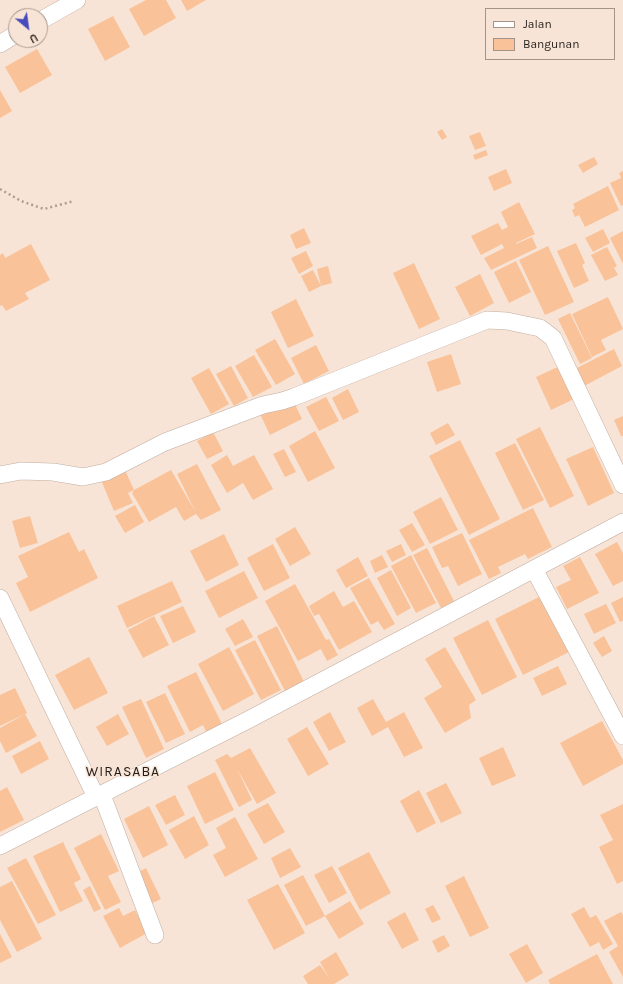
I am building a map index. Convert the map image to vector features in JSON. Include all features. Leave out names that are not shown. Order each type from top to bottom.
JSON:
[{"type":"street","points":[[48,16],[77,0]]},
{"type":"street","points":[[0,475],[21,471],[53,472],[82,477],[106,472],[165,442],[263,405],[294,397],[488,320],[540,328],[553,338],[623,486]]},
{"type":"street","points":[[0,846],[99,796],[623,522]]},
{"type":"street","points":[[534,569],[623,736]]},
{"type":"street","points":[[0,598],[99,796],[155,935]]},
{"type":"path","points":[[0,189],[21,201],[44,209],[74,201]]},
{"type":"building","points":[[146,0],[166,0],[176,18],[144,36],[129,9]]},
{"type":"building","points":[[181,0],[206,0],[187,11]]},
{"type":"building","points":[[113,16],[130,47],[105,61],[88,29]]},
{"type":"building","points":[[37,49],[52,75],[20,93],[5,67]]},
{"type":"building","points":[[0,90],[12,111],[0,118]]},
{"type":"building","points":[[442,129],[447,137],[442,140],[437,132]]},
{"type":"building","points":[[480,132],[486,146],[475,150],[469,136]]},
{"type":"building","points":[[486,150],[488,155],[475,160],[473,155]]},
{"type":"building","points":[[594,157],[598,164],[583,173],[578,165]]},
{"type":"building","points":[[506,169],[512,183],[494,191],[488,177]]},
{"type":"building","points":[[623,171],[623,205],[621,206],[610,183],[621,178],[619,173]]},
{"type":"building","points":[[608,186],[619,210],[585,227],[579,215],[575,217],[572,210],[575,208],[573,204]]},
{"type":"building","points":[[519,202],[535,234],[516,244],[532,237],[537,248],[491,270],[484,258],[504,248],[502,244],[481,255],[471,236],[498,223],[502,230],[508,227],[501,212]]},
{"type":"building","points":[[304,228],[311,243],[296,249],[290,235]]},
{"type":"building","points":[[603,229],[610,243],[593,252],[585,238]]},
{"type":"building","points":[[623,231],[623,264],[610,238]]},
{"type":"building","points":[[576,243],[585,263],[582,265],[589,281],[574,288],[557,251]]},
{"type":"building","points":[[31,244],[50,280],[25,293],[29,299],[6,311],[2,305],[0,306],[0,255],[3,253],[5,258]]},
{"type":"building","points":[[548,246],[574,302],[545,315],[519,260]]},
{"type":"building","points":[[607,247],[617,266],[614,268],[618,275],[605,281],[591,255]]},
{"type":"building","points":[[306,251],[313,266],[299,274],[291,258]]},
{"type":"building","points":[[516,261],[531,292],[509,303],[494,272]]},
{"type":"building","points":[[414,263],[440,319],[419,329],[393,273]]},
{"type":"building","points":[[328,266],[332,283],[321,286],[317,269]]},
{"type":"building","points":[[313,270],[321,286],[309,292],[301,276]]},
{"type":"building","points":[[480,274],[494,303],[470,316],[455,287]]},
{"type":"building","points":[[608,297],[623,329],[601,340],[606,350],[592,357],[572,314]]},
{"type":"building","points":[[296,299],[314,336],[288,348],[271,312]]},
{"type":"building","points":[[570,313],[592,358],[580,364],[558,319]]},
{"type":"building","points":[[275,339],[295,374],[276,385],[255,350]]},
{"type":"building","points":[[316,345],[329,371],[304,384],[291,358]]},
{"type":"building","points":[[614,349],[622,366],[584,386],[575,369]]},
{"type":"building","points":[[451,354],[461,384],[437,392],[427,362]]},
{"type":"building","points":[[254,355],[272,387],[253,397],[235,366]]},
{"type":"building","points":[[562,365],[576,398],[551,410],[536,377]]},
{"type":"building","points":[[231,366],[248,398],[234,406],[216,374]]},
{"type":"building","points":[[209,368],[229,404],[211,414],[191,378]]},
{"type":"building","points":[[348,389],[359,412],[343,420],[332,398]]},
{"type":"building","points":[[326,397],[339,421],[319,431],[306,407]]},
{"type":"building","points":[[292,398],[302,419],[270,435],[260,414]]},
{"type":"building","points":[[623,416],[623,436],[621,436],[614,420]]},
{"type":"building","points":[[448,423],[455,435],[436,445],[430,433]]},
{"type":"building","points":[[540,427],[574,496],[550,508],[516,439]]},
{"type":"building","points":[[315,431],[335,468],[308,482],[289,446]]},
{"type":"building","points":[[213,432],[223,451],[207,459],[197,441]]},
{"type":"building","points":[[460,440],[500,519],[469,535],[429,456]]},
{"type":"building","points":[[515,443],[544,500],[523,510],[495,453]]},
{"type":"building","points":[[593,447],[614,493],[588,506],[566,459]]},
{"type":"building","points":[[284,449],[296,472],[285,477],[273,454]]},
{"type":"building","points":[[227,455],[233,466],[254,455],[273,489],[253,500],[243,483],[227,493],[211,465]]},
{"type":"building","points":[[197,464],[221,510],[201,520],[196,514],[184,521],[176,507],[149,522],[132,493],[134,490],[171,470],[195,511],[177,474]]},
{"type":"building","points":[[125,470],[134,490],[128,493],[133,503],[114,511],[101,480]]},
{"type":"building","points":[[441,497],[458,530],[430,544],[413,512]]},
{"type":"building","points":[[135,505],[144,522],[125,533],[115,516]]},
{"type":"building","points":[[533,508],[552,547],[528,559],[525,554],[498,567],[501,573],[489,579],[469,540]]},
{"type":"building","points":[[30,516],[38,543],[20,548],[12,521]]},
{"type":"building","points":[[412,523],[425,545],[412,552],[399,530]]},
{"type":"building","points":[[295,527],[311,554],[290,566],[275,539]]},
{"type":"building","points":[[69,532],[79,552],[84,549],[98,578],[30,612],[16,583],[28,577],[18,556]]},
{"type":"building","points":[[462,533],[482,574],[458,586],[448,566],[442,568],[432,547]]},
{"type":"building","points":[[224,534],[239,565],[206,582],[190,551]]},
{"type":"building","points":[[617,542],[623,553],[623,581],[613,586],[595,554]]},
{"type":"building","points":[[273,544],[290,578],[264,591],[247,558]]},
{"type":"building","points":[[401,544],[406,555],[392,562],[386,551]]},
{"type":"building","points":[[427,548],[454,601],[441,608],[413,555]]},
{"type":"building","points":[[382,555],[388,567],[375,573],[370,561]]},
{"type":"building","points":[[411,555],[436,603],[416,613],[391,566]]},
{"type":"building","points":[[358,557],[368,576],[346,588],[336,570]]},
{"type":"building","points":[[580,557],[599,593],[567,609],[556,587],[571,580],[563,566]]},
{"type":"building","points":[[391,570],[411,608],[397,616],[377,578]]},
{"type":"building","points":[[244,571],[258,598],[219,618],[205,591]]},
{"type":"building","points":[[369,578],[395,624],[384,630],[378,621],[371,625],[350,588]]},
{"type":"building","points":[[172,581],[182,602],[127,628],[117,606]]},
{"type":"building","points":[[295,584],[326,640],[329,639],[338,655],[327,661],[321,649],[298,661],[265,601]]},
{"type":"building","points":[[334,591],[343,607],[354,601],[372,632],[339,650],[319,614],[314,616],[309,606]]},
{"type":"building","points":[[541,596],[569,652],[523,675],[495,619]]},
{"type":"building","points":[[623,597],[623,621],[620,622],[611,603]]},
{"type":"building","points":[[606,604],[616,623],[594,634],[584,614]]},
{"type":"building","points":[[183,606],[196,632],[173,643],[160,616]]},
{"type":"building","points":[[154,616],[169,645],[143,658],[128,630]]},
{"type":"building","points":[[243,619],[253,637],[235,646],[225,629]]},
{"type":"building","points":[[488,620],[517,677],[482,695],[453,638]]},
{"type":"building","points":[[277,626],[305,684],[286,693],[257,636]]},
{"type":"building","points":[[604,636],[612,651],[602,657],[593,643]]},
{"type":"building","points":[[255,640],[281,690],[261,700],[235,650]]},
{"type":"building","points":[[229,647],[254,694],[223,711],[198,664]]},
{"type":"building","points":[[445,647],[476,700],[469,705],[471,718],[445,733],[424,698],[442,687],[425,659]]},
{"type":"building","points":[[89,657],[108,693],[74,710],[55,675]]},
{"type":"building","points":[[558,666],[567,684],[542,696],[533,678]]},
{"type":"building","points":[[196,672],[224,728],[208,736],[203,725],[190,732],[167,686]]},
{"type":"building","points":[[15,688],[27,713],[0,726],[0,695]]},
{"type":"building","points":[[165,693],[185,734],[166,743],[146,702]]},
{"type":"building","points":[[141,699],[164,749],[146,758],[122,707]]},
{"type":"building","points":[[373,699],[386,722],[404,712],[423,748],[404,757],[388,727],[372,736],[357,708]]},
{"type":"building","points":[[330,712],[346,742],[329,751],[313,722]]},
{"type":"building","points":[[25,714],[37,736],[6,753],[0,741],[0,728]]},
{"type":"building","points":[[118,714],[129,734],[107,746],[96,727]]},
{"type":"building","points":[[602,721],[623,760],[623,764],[583,786],[560,743]]},
{"type":"building","points":[[307,727],[329,764],[308,776],[287,739]]},
{"type":"building","points":[[40,741],[49,759],[21,774],[12,756]]},
{"type":"building","points":[[503,747],[516,776],[492,786],[479,758]]},
{"type":"building","points":[[250,748],[276,793],[257,804],[237,769],[252,800],[239,807],[215,760],[227,754],[231,758]]},
{"type":"building","points":[[215,772],[234,810],[205,824],[187,786]]},
{"type":"building","points":[[446,783],[462,813],[441,823],[426,793]]},
{"type":"building","points":[[7,787],[24,820],[0,832],[0,791]]},
{"type":"building","points":[[419,790],[436,823],[417,833],[400,801]]},
{"type":"building","points":[[175,795],[185,815],[166,825],[155,805]]},
{"type":"building","points":[[268,803],[285,832],[264,844],[247,814]]},
{"type":"building","points":[[623,804],[623,881],[617,884],[599,847],[613,840],[600,815]]},
{"type":"building","points":[[149,806],[168,845],[143,858],[124,819]]},
{"type":"building","points":[[194,816],[209,845],[185,859],[169,830]]},
{"type":"building","points":[[235,817],[258,859],[225,877],[213,855],[226,848],[216,828]]},
{"type":"building","points":[[101,834],[119,871],[108,876],[121,902],[105,910],[74,848]]},
{"type":"building","points":[[63,842],[81,879],[74,883],[83,901],[60,912],[33,856]]},
{"type":"building","points":[[290,848],[301,867],[280,878],[271,858]]},
{"type":"building","points":[[369,852],[391,893],[360,910],[338,868]]},
{"type":"building","points":[[26,858],[56,915],[38,924],[7,868]]},
{"type":"building","points":[[332,866],[347,893],[329,903],[314,875]]},
{"type":"building","points":[[146,868],[161,899],[148,905],[133,875]]},
{"type":"building","points":[[303,875],[325,916],[306,926],[284,885]]},
{"type":"building","points":[[464,876],[489,928],[470,937],[445,886]]},
{"type":"building","points":[[12,881],[42,939],[17,952],[0,920],[0,887]]},
{"type":"building","points":[[278,884],[305,933],[274,950],[247,900]]},
{"type":"building","points":[[90,886],[101,909],[94,912],[83,890]]},
{"type":"building","points":[[350,901],[364,924],[339,939],[325,916]]},
{"type":"building","points":[[433,905],[441,919],[432,923],[425,909]]},
{"type":"building","points":[[584,907],[590,918],[596,915],[613,944],[603,950],[599,942],[590,947],[571,914]]},
{"type":"building","points":[[119,908],[123,916],[135,910],[147,933],[120,948],[103,916]]},
{"type":"building","points":[[405,912],[419,940],[402,949],[387,922]]},
{"type":"building","points":[[621,912],[623,915],[623,977],[609,952],[618,946],[604,921]]},
{"type":"building","points":[[0,934],[12,957],[0,963]]},
{"type":"building","points":[[444,935],[450,946],[438,953],[432,941]]},
{"type":"building","points":[[527,944],[543,973],[526,983],[509,954]]},
{"type":"building","points":[[336,952],[349,975],[334,984],[308,984],[303,976],[320,965],[329,978],[320,962]]},
{"type":"building","points":[[597,954],[613,984],[550,984],[548,980]]},
{"type":"district","name":"WIRASABA","points":[[123,772]]}]
